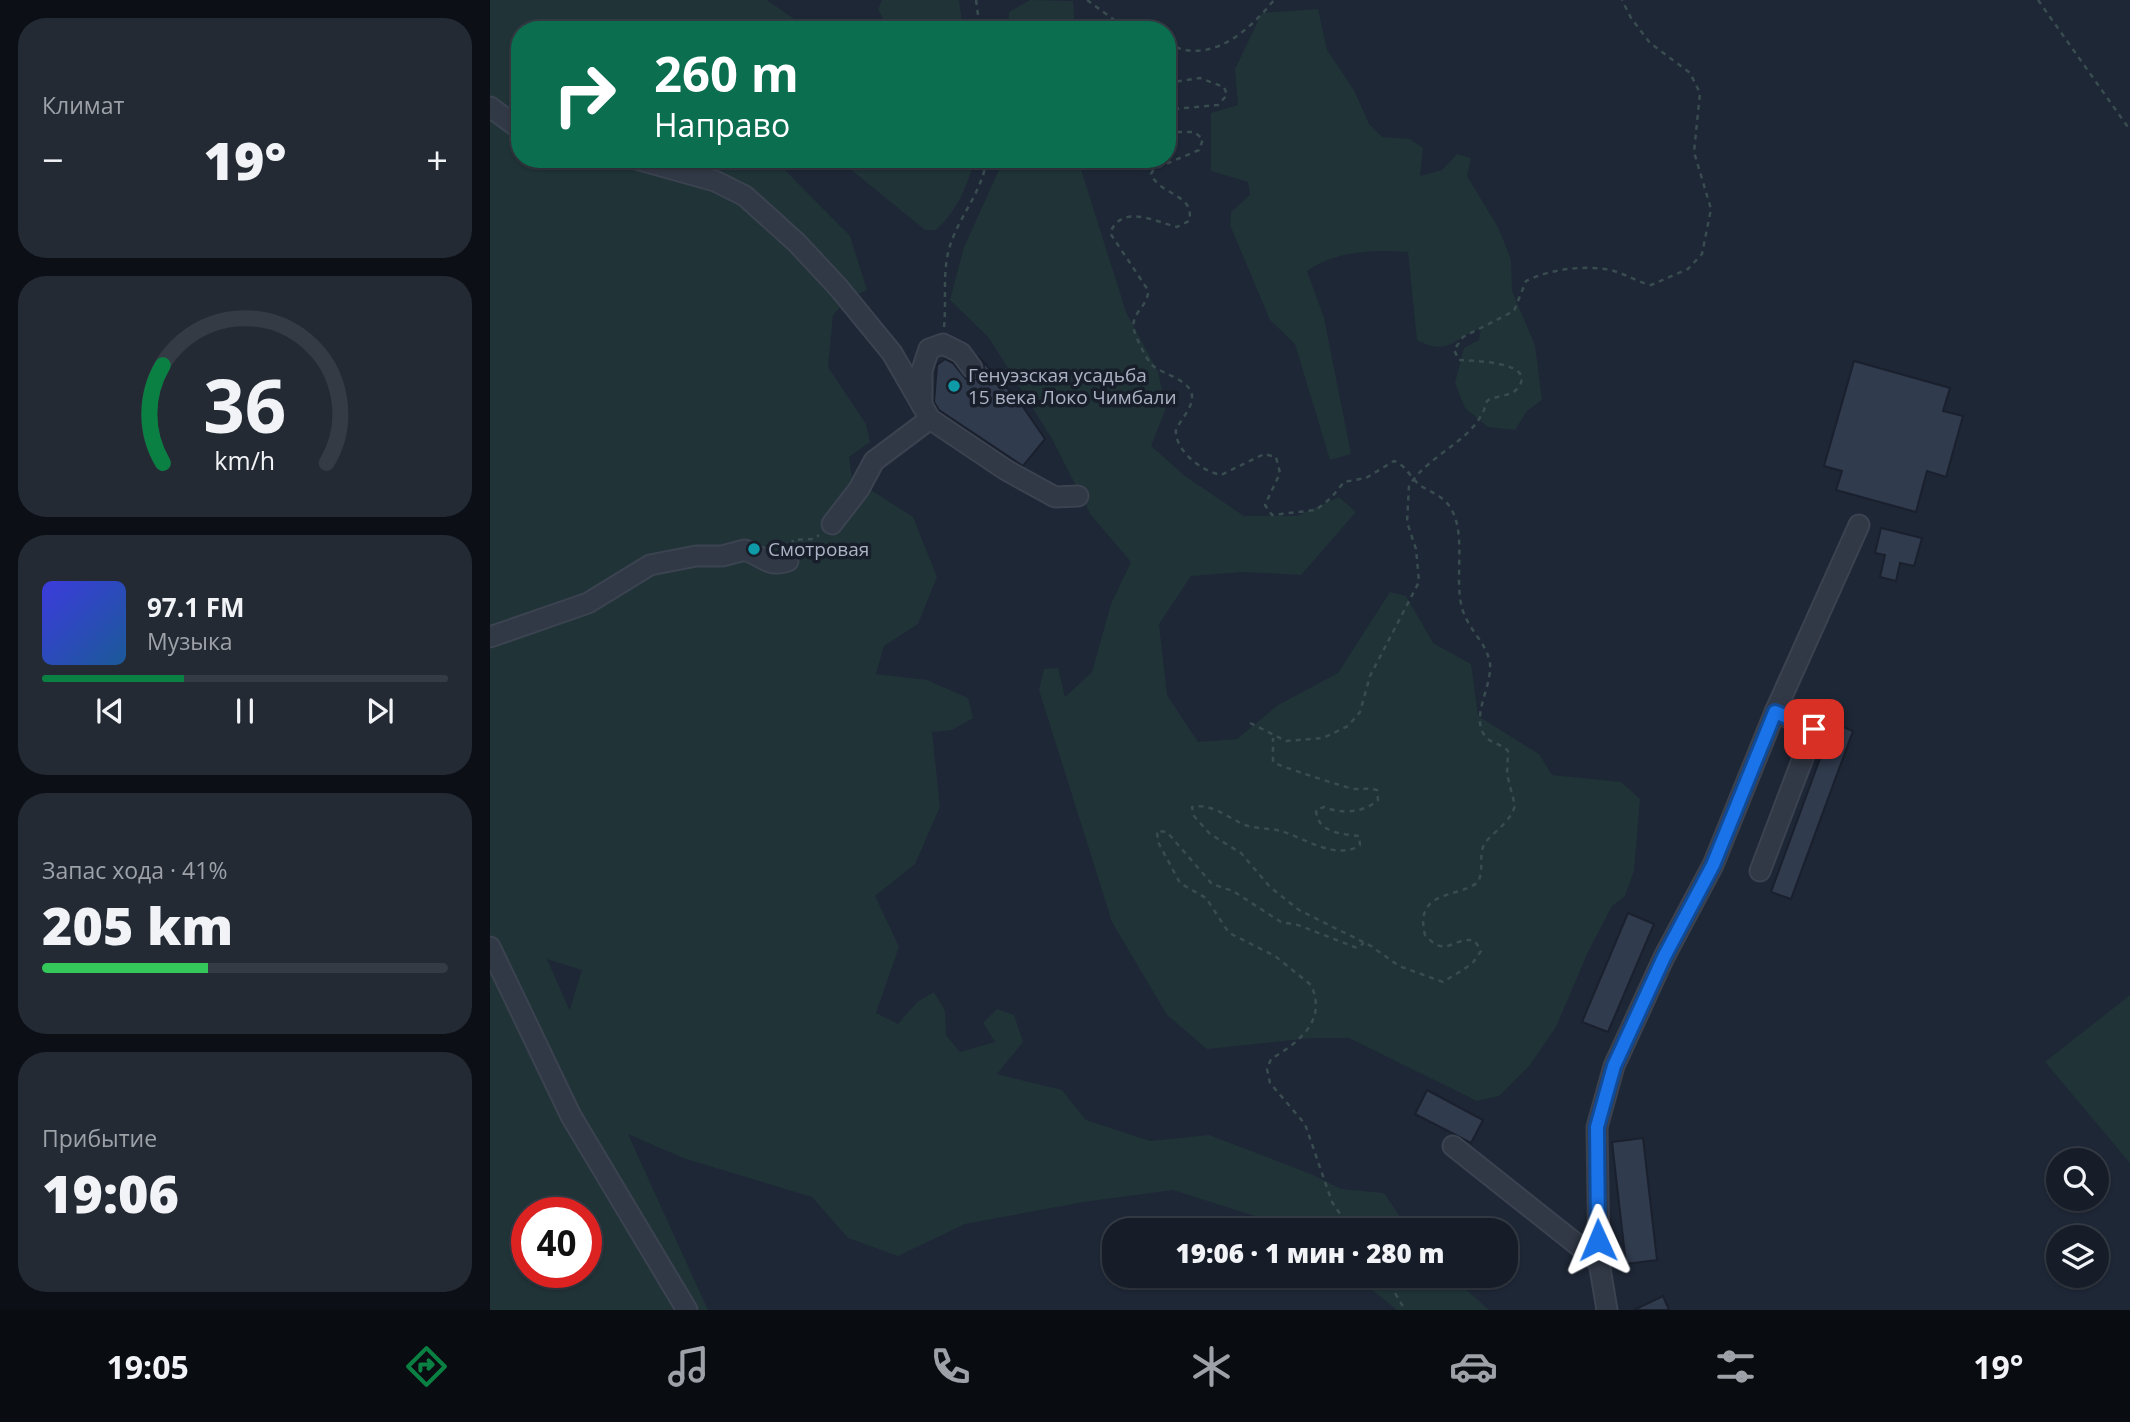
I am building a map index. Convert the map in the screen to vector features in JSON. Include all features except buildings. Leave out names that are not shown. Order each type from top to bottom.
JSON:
[{"type":"street","points":[[490,107],[511,122]]},
{"type":"street","points":[[668,168],[715,181],[745,196],[821,268],[892,353],[926,414],[1006,470],[1055,497],[1078,496]]},
{"type":"street","points":[[832,524],[859,489],[874,461],[926,414],[925,356],[935,345],[942,344],[961,353],[972,368]]},
{"type":"street","points":[[892,353],[925,356]]},
{"type":"street","points":[[1607,1310],[1599,1262],[1597,1127],[1614,1066],[1664,957],[1713,865],[1775,712],[1859,525]]},
{"type":"street","points":[[490,637],[588,603],[623,579],[650,565],[696,556],[722,556],[745,550],[776,565],[788,561]]},
{"type":"street","points":[[1760,871],[1814,729],[1775,712]]},
{"type":"street","points":[[490,947],[571,1116],[687,1310]]},
{"type":"street","points":[[1453,1146],[1599,1262]]},
{"type":"path","points":[[976,0],[979,21]]},
{"type":"path","points":[[1087,0],[1116,21]]},
{"type":"path","points":[[1176,47],[1188,53],[1223,44],[1254,26],[1274,0]]},
{"type":"path","points":[[1250,723],[1273,738],[1286,741],[1323,738],[1348,726],[1360,712],[1370,676],[1419,582],[1416,549],[1407,522],[1409,486],[1413,479],[1474,427],[1484,416],[1487,401],[1517,390],[1520,383],[1517,369],[1502,364],[1459,360],[1454,350],[1463,337],[1514,311],[1526,281],[1553,272],[1600,269],[1651,285],[1688,269],[1702,254],[1711,209],[1694,152],[1700,93],[1697,83],[1690,73],[1650,43],[1631,18],[1622,0]]},
{"type":"path","points":[[2038,0],[2130,130]]},
{"type":"path","points":[[1176,82],[1211,79],[1224,87],[1227,94],[1218,105],[1176,109]]},
{"type":"path","points":[[1176,132],[1194,132],[1203,139],[1199,150],[1176,160]]},
{"type":"path","points":[[942,344],[947,302],[945,268],[952,239],[971,206],[984,168]]},
{"type":"path","points":[[1156,168],[1152,174],[1158,185],[1188,205],[1191,212],[1189,221],[1177,227],[1153,218],[1132,217],[1122,219],[1110,233],[1147,290],[1148,297],[1133,321],[1134,331],[1149,361],[1185,384],[1192,395],[1192,402],[1176,429],[1180,447],[1206,470],[1221,475],[1264,454],[1276,457],[1280,473],[1265,505],[1272,515],[1316,510],[1331,498],[1343,482],[1366,478],[1394,461],[1413,479],[1445,501],[1457,521],[1457,580],[1460,600],[1469,629],[1489,657],[1482,730],[1486,737],[1508,751],[1507,774],[1515,806],[1505,826],[1487,841],[1482,849],[1482,874],[1478,882],[1444,894],[1427,908],[1425,935],[1439,947],[1448,947],[1469,939],[1475,941],[1481,951],[1472,964],[1443,982],[1399,966],[1364,943],[1296,907],[1270,887],[1241,853],[1210,834],[1191,811],[1194,806],[1208,807],[1249,826],[1279,830],[1330,849],[1345,850],[1360,845],[1359,836],[1341,835],[1322,825],[1316,810],[1324,807],[1336,812],[1363,808],[1378,800],[1377,790],[1352,789],[1307,772],[1278,766],[1273,762],[1273,738]]},
{"type":"path","points":[[788,561],[793,540],[814,539],[832,524]]},
{"type":"path","points":[[1343,1218],[1332,1202],[1305,1124],[1267,1076],[1271,1059],[1299,1042],[1308,1030],[1314,1013],[1311,985],[1275,956],[1229,933],[1215,906],[1180,883],[1158,842],[1157,831],[1167,832],[1206,880],[1233,891],[1281,922],[1298,925],[1357,948],[1364,943]]},
{"type":"path","points":[[1392,1288],[1405,1310]]},
{"type":"green space","points":[[490,0],[767,0],[797,21],[511,21],[511,168],[783,168],[850,236],[867,290],[848,299],[833,315],[828,367],[866,424],[870,442],[849,457],[852,478],[913,517],[937,577],[918,624],[884,646],[876,674],[927,680],[968,698],[973,718],[952,730],[932,732],[940,807],[915,864],[875,896],[899,947],[876,1013],[898,1024],[917,1002],[934,992],[945,1011],[946,1035],[960,1052],[995,1042],[983,1023],[997,1009],[1014,1015],[1023,1042],[997,1074],[1062,1090],[1086,1120],[1150,1141],[1209,1135],[1311,1174],[1341,1189],[1384,1193],[1401,1218],[1261,1218],[1173,1190],[1084,1202],[965,1224],[898,1256],[848,1238],[812,1197],[683,1158],[628,1134],[708,1310],[490,1310]],"holes":[[[547,959],[582,970],[569,1009]]]},
{"type":"green space","points":[[882,0],[959,0],[962,21],[884,21],[878,9]]},
{"type":"green space","points":[[1030,0],[1073,1],[1074,21],[1009,21],[1009,12]]},
{"type":"green space","points":[[1318,9],[1327,50],[1354,90],[1369,124],[1382,137],[1410,139],[1423,148],[1420,176],[1442,170],[1457,154],[1471,158],[1467,176],[1499,229],[1511,260],[1512,291],[1535,345],[1542,400],[1527,411],[1515,430],[1488,427],[1465,408],[1455,383],[1464,348],[1479,340],[1481,328],[1444,346],[1428,345],[1417,340],[1408,252],[1382,251],[1342,255],[1307,271],[1324,318],[1351,454],[1330,460],[1295,344],[1270,320],[1230,225],[1231,212],[1250,195],[1248,182],[1211,171],[1211,113],[1238,105],[1235,69],[1262,13]]},
{"type":"green space","points":[[849,168],[972,168],[965,189],[950,214],[936,230],[925,230]]},
{"type":"green space","points":[[1000,168],[1081,168],[1126,312],[1158,372],[1166,408],[1151,446],[1185,476],[1244,516],[1297,516],[1339,497],[1356,512],[1301,575],[1244,572],[1191,576],[1159,624],[1167,695],[1198,742],[1237,739],[1278,705],[1338,673],[1390,592],[1406,596],[1433,643],[1471,664],[1478,716],[1539,754],[1552,775],[1621,782],[1640,799],[1634,871],[1625,896],[1612,906],[1588,952],[1556,1027],[1530,1065],[1499,1096],[1477,1101],[1349,1038],[1312,1038],[1207,1049],[1167,1015],[1112,922],[1039,690],[1044,669],[1058,668],[1065,697],[1092,672],[1111,604],[1131,562],[1091,515],[1052,439],[989,338],[950,300],[964,247]]},
{"type":"green space","points":[[2130,995],[2130,1163],[2045,1062]]},
{"type":"green space","points":[[1370,1288],[1464,1288],[1489,1310],[1397,1310]]},
{"type":"place","name":"Генуэзская усадьба 15 века Локо Чимбали","points":[[954,386]]},
{"type":"place","name":"Смотровая","points":[[754,549]]},
{"type":"route","points":[[1598,1240],[1597,1127],[1614,1066],[1664,957],[1713,865],[1775,712],[1814,729]]}]
